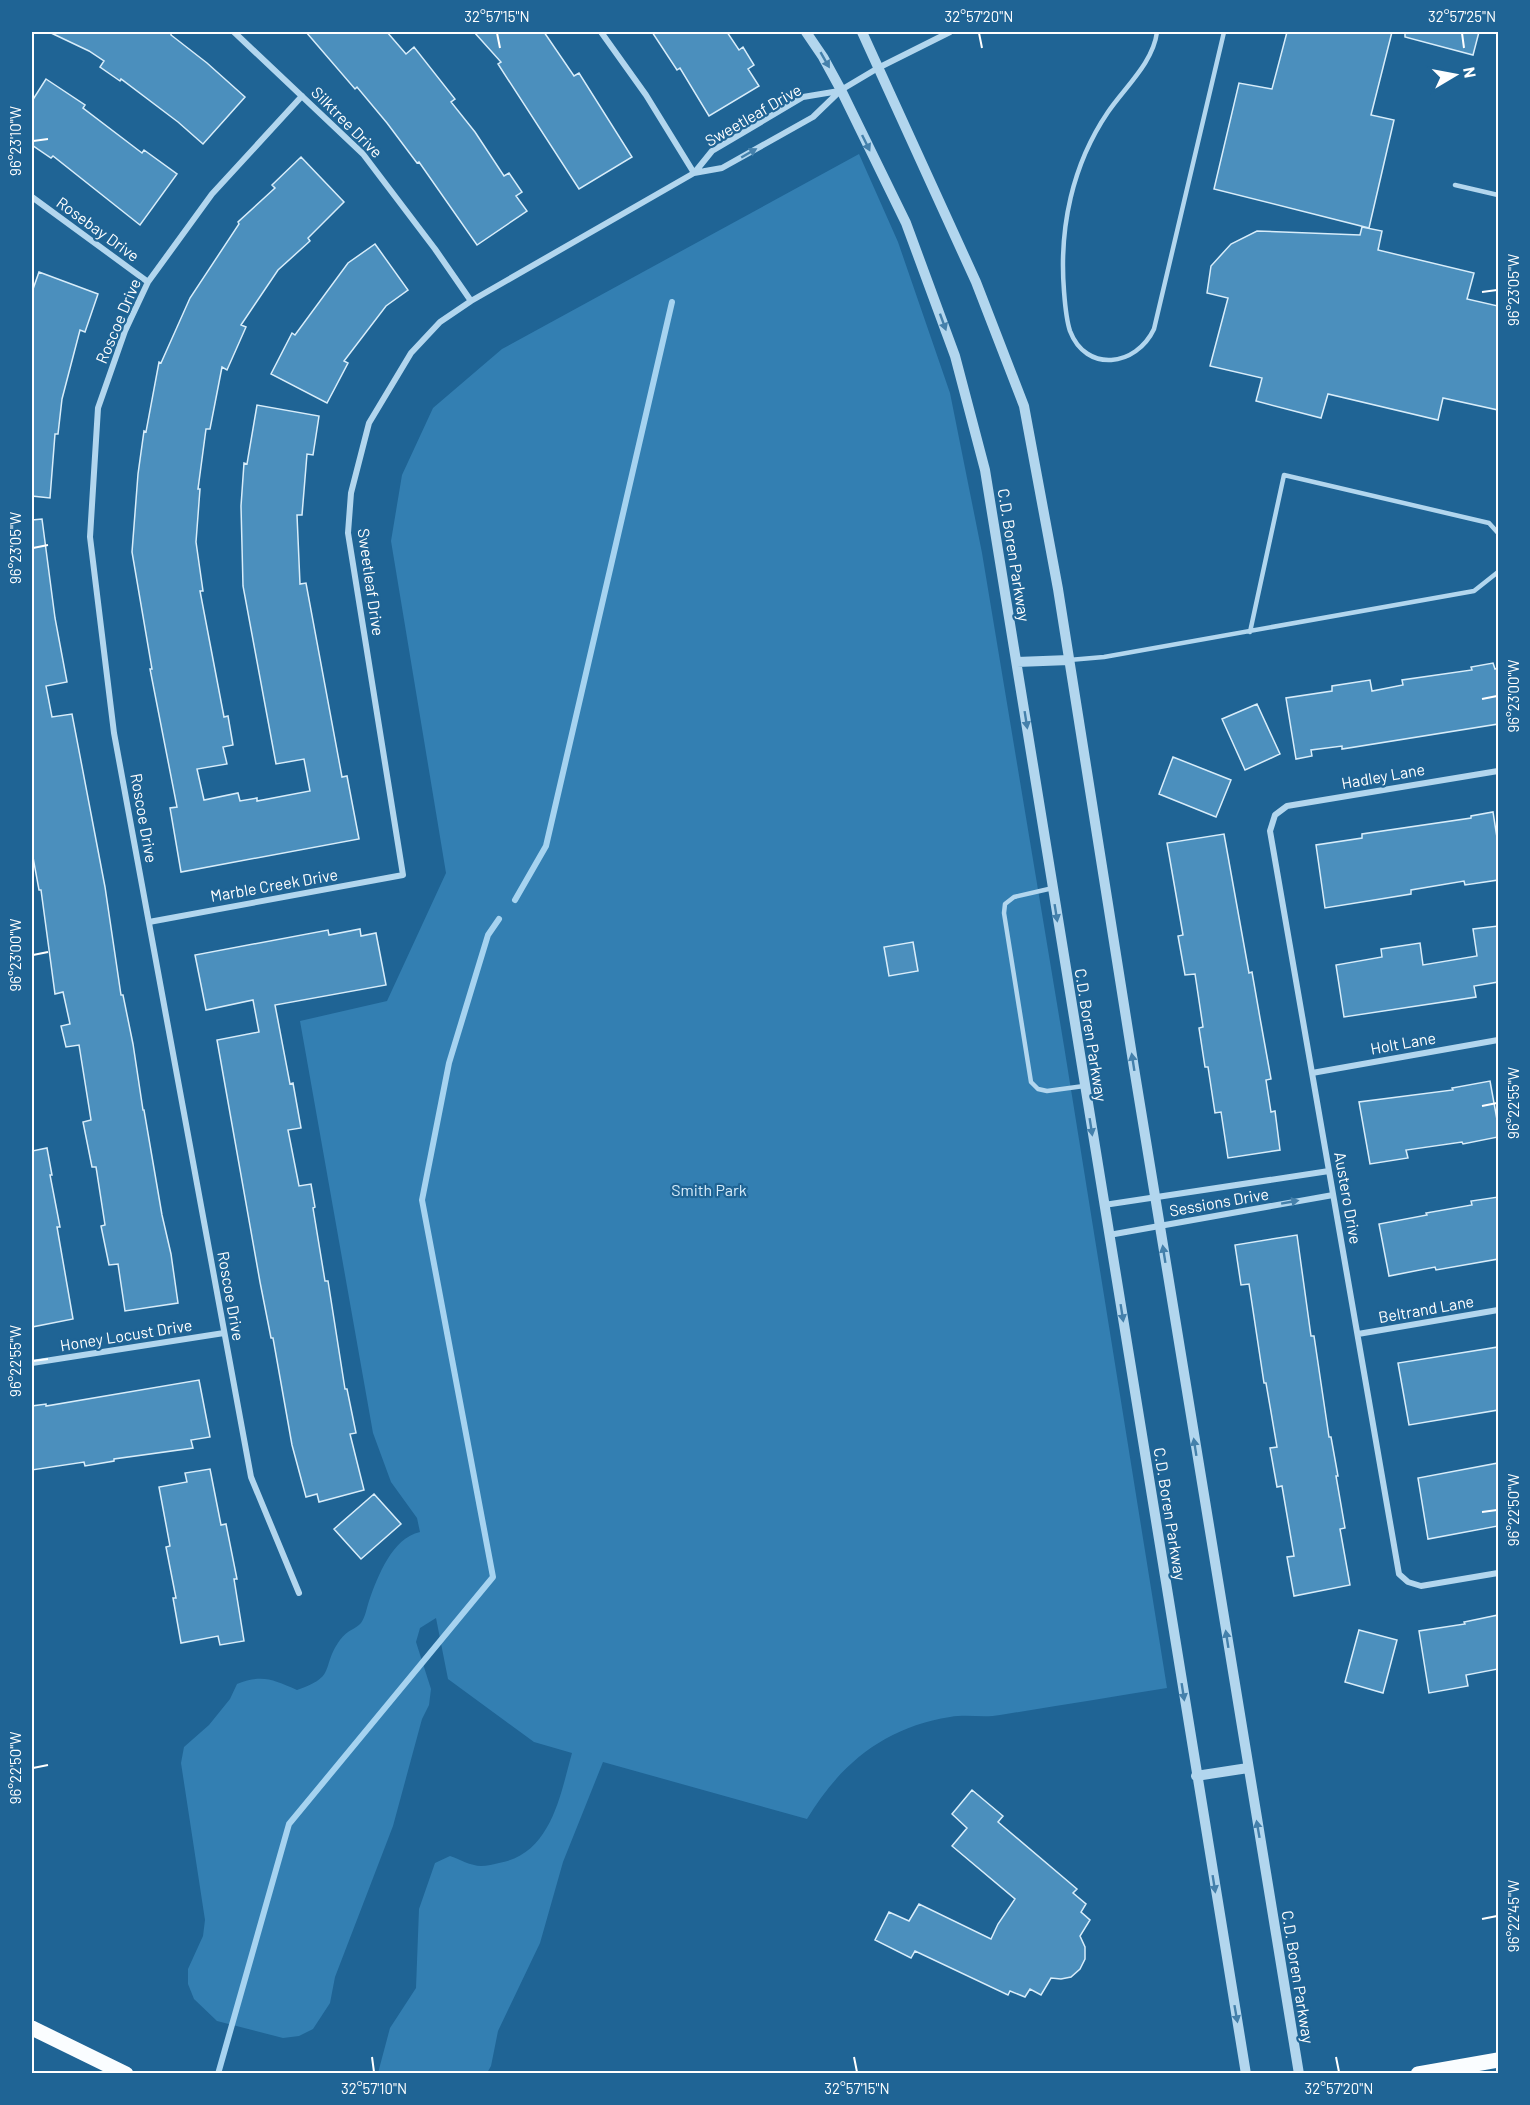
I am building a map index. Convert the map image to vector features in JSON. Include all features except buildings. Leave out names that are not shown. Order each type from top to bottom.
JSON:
[{"type":"main road","points":[[32,2028],[126,2073]]},
{"type":"main road","points":[[1418,2073],[1493,2061]]},
{"type":"street","name":"Silktree Drive","points":[[234,32],[363,154],[471,301]]},
{"type":"street","points":[[601,32],[646,95],[694,173]]},
{"type":"street","name":"C.D. Boren Parkway","points":[[806,32],[841,90],[906,224],[955,356],[985,470],[1246,2073]]},
{"type":"street","name":"C.D. Boren Parkway","points":[[862,32],[976,282],[1024,406],[1069,660],[1159,1226],[1299,2073]]},
{"type":"street","points":[[841,90],[878,68],[950,32]]},
{"type":"street","name":"Sweetleaf Drive","points":[[694,173],[712,151],[803,97],[841,90]]},
{"type":"street","name":"Sweetleaf Drive","points":[[403,875],[348,533],[351,493],[369,423],[411,353],[440,322],[471,301],[694,173],[722,168],[813,117],[841,90]]},
{"type":"street","name":"Roscoe Drive","points":[[299,1593],[251,1478],[114,733],[90,537],[98,408],[125,331],[148,282],[212,194],[302,96]]},
{"type":"street","name":"Rosebay Drive","points":[[32,197],[148,282]]},
{"type":"street","points":[[1017,662],[1069,660]]},
{"type":"street","name":"Hadley Lane","points":[[1275,815],[1287,807],[1498,771]]},
{"type":"street","name":"Austero Drive","points":[[1275,815],[1270,831],[1399,1574],[1408,1582],[1421,1586],[1498,1573]]},
{"type":"street","name":"Marble Creek Drive","points":[[149,922],[403,875]]},
{"type":"street","name":"Holt Lane","points":[[1312,1073],[1498,1040]]},
{"type":"street","name":"Sessions Drive","points":[[1104,1205],[1329,1171]]},
{"type":"street","name":"Sessions Drive","points":[[1109,1235],[1333,1195]]},
{"type":"street","name":"Beltrand Lane","points":[[1358,1334],[1498,1310]]},
{"type":"street","name":"Honey Locust Drive","points":[[32,1363],[224,1333]]},
{"type":"street","points":[[1196,1776],[1248,1768]]},
{"type":"lane","points":[[1157,32],[1151,52],[1115,101],[1092,138],[1079,170],[1066,217],[1062,273],[1070,330],[1074,339],[1087,353],[1106,360],[1116,360],[1135,353],[1143,347],[1154,329],[1224,32]]},
{"type":"lane","points":[[1455,184],[1498,195]]},
{"type":"lane","points":[[1250,632],[1284,475],[1489,523],[1498,533]]},
{"type":"lane","points":[[1069,660],[1104,657],[1474,591],[1498,572]]},
{"type":"lane","points":[[1053,888],[1014,897],[1005,904],[1004,913],[1031,1082],[1038,1089],[1047,1091],[1084,1086]]},
{"type":"green space","name":"Smith Park","points":[[859,154],[898,242],[950,393],[982,553],[1167,1688],[994,1716],[950,1717],[905,1729],[885,1739],[850,1765],[834,1781],[807,1819],[603,1762],[563,1862],[540,1943],[498,2031],[491,2066],[487,2073],[378,2073],[390,2028],[416,1988],[419,1909],[435,1863],[450,1856],[473,1865],[488,1865],[517,1857],[531,1848],[551,1821],[572,1753],[534,1742],[448,1679],[436,1618],[420,1628],[416,1642],[431,1689],[429,1705],[422,1719],[393,1826],[335,1977],[330,2003],[313,2029],[299,2036],[283,2038],[217,2021],[194,1999],[188,1984],[188,1969],[203,1936],[205,1920],[181,1763],[184,1747],[209,1725],[230,1699],[237,1684],[261,1679],[281,1683],[297,1690],[318,1680],[326,1670],[340,1640],[362,1621],[387,1559],[401,1542],[420,1532],[417,1518],[391,1482],[373,1433],[300,1021],[387,1001],[446,873],[391,541],[402,475],[433,408],[502,349]]},
{"type":"waterway","points":[[515,900],[546,846],[672,302]]},
{"type":"waterway","points":[[218,2074],[289,1824],[493,1577],[422,1200],[449,1063],[488,935],[499,919]]}]
